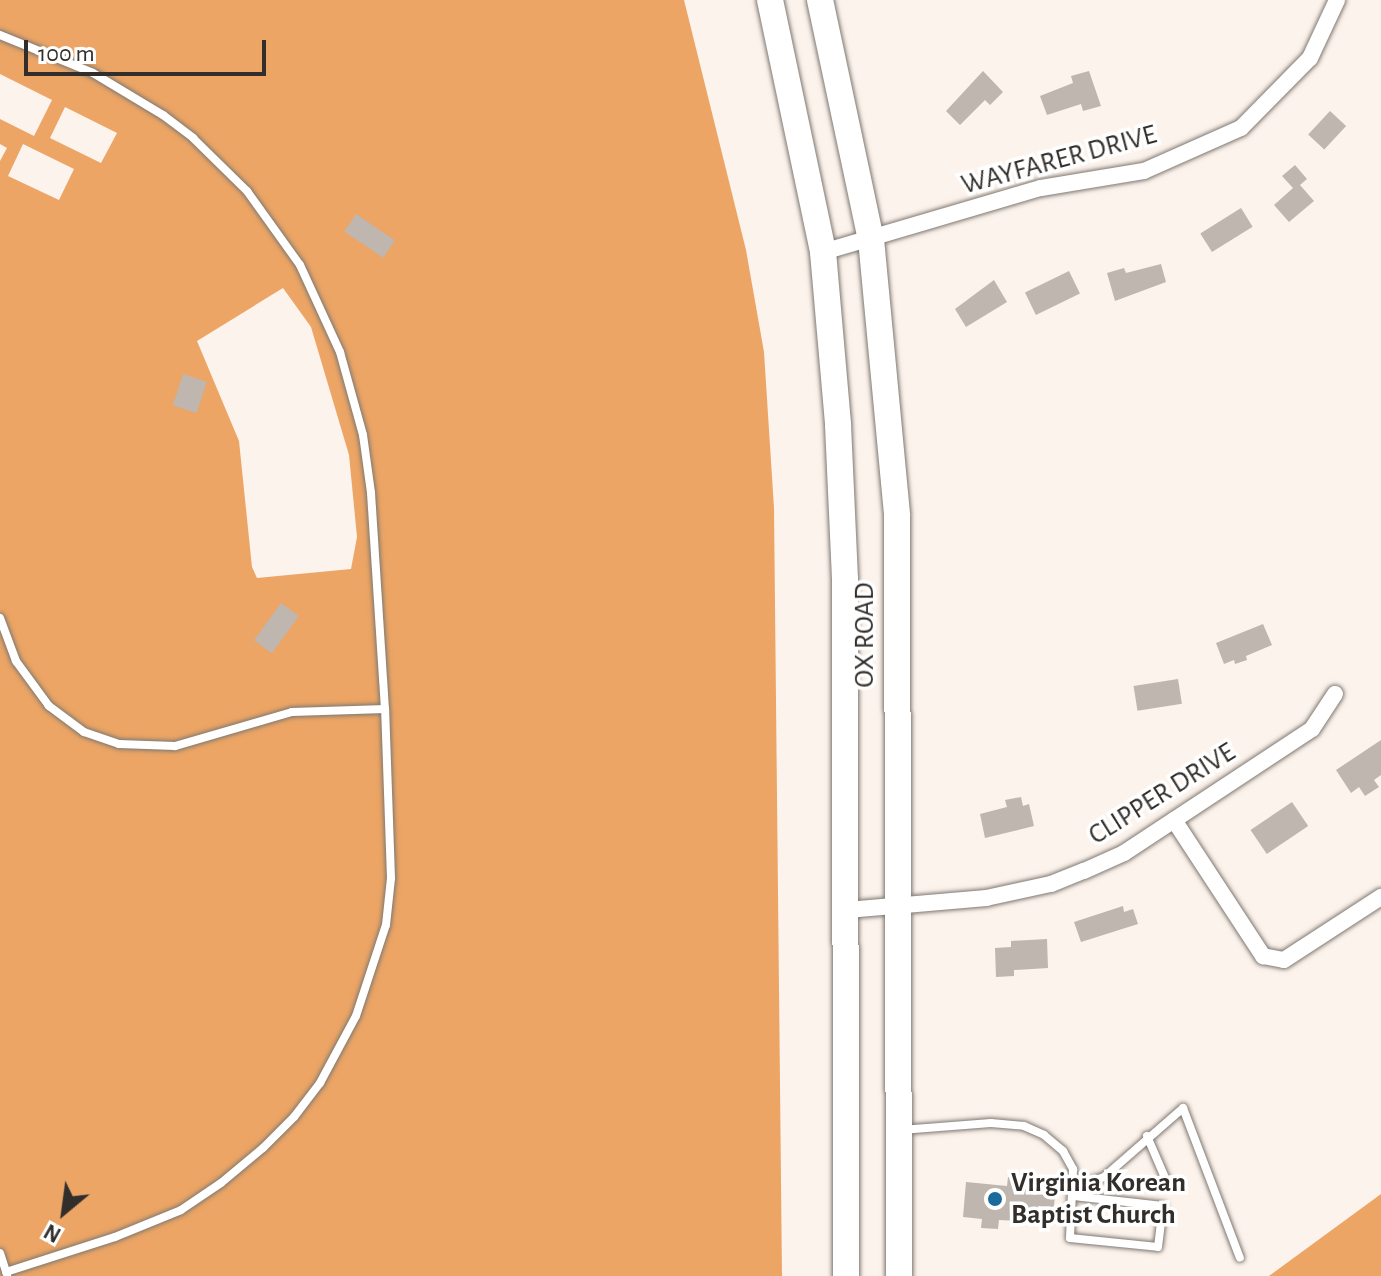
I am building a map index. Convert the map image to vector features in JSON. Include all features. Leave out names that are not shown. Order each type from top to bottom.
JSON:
[{"type":"highway","name":"OX ROAD","points":[[770,0],[823,252],[832,336],[845,579],[846,1276]]},
{"type":"highway","name":"OX ROAD","points":[[820,0],[871,239],[897,516],[899,1276]]},
{"type":"street","name":"WAYFARER DRIVE","points":[[823,252],[1041,188],[1144,171],[1241,128],[1310,58],[1337,0]]},
{"type":"street","name":"CLIPPER DRIVE","points":[[847,910],[986,898],[1051,884],[1124,853],[1312,729],[1335,694]]},
{"type":"street","points":[[1174,820],[1263,956],[1284,960],[1381,897]]},
{"type":"lane","points":[[0,35],[93,73],[163,115],[193,138],[247,191],[300,265],[340,352],[363,435],[371,493],[385,709],[391,878],[386,925],[356,1016],[320,1083],[294,1117],[263,1148],[221,1183],[181,1210],[115,1237],[7,1274],[0,1253]]},
{"type":"lane","points":[[0,618],[16,661],[49,706],[84,732],[119,744],[175,746],[292,712],[385,709]]},
{"type":"lane","points":[[1075,1191],[1104,1177],[1147,1136],[1183,1108],[1240,1258]]},
{"type":"lane","points":[[899,1130],[991,1123],[1024,1126],[1044,1135],[1063,1151],[1073,1169],[1075,1191],[1070,1238],[1158,1247],[1163,1206],[1075,1191]]},
{"type":"lane","points":[[1147,1136],[1166,1180]]},
{"type":"shaded area","points":[[0,0],[684,0],[746,250],[764,352],[774,508],[782,1276],[0,1276],[0,161],[7,148],[0,144],[0,119],[34,136],[52,100],[0,74]],"holes":[[[65,107],[117,133],[101,163],[50,138]],[[23,144],[74,169],[59,200],[8,176]],[[283,288],[311,327],[349,455],[357,537],[351,569],[257,578],[252,567],[239,441],[197,341]]]},
{"type":"shaded area","points":[[1381,1194],[1381,1276],[1269,1276]]},
{"type":"building","points":[[983,71],[1003,92],[990,105],[985,100],[960,125],[946,111]]},
{"type":"building","points":[[1089,71],[1101,106],[1083,111],[1081,104],[1047,115],[1040,96],[1073,83],[1071,76]]},
{"type":"building","points":[[1330,111],[1346,126],[1324,149],[1308,134]]},
{"type":"building","points":[[1295,165],[1307,179],[1300,185],[1314,201],[1289,222],[1274,205],[1293,188],[1282,176]]},
{"type":"building","points":[[1241,208],[1253,227],[1212,252],[1200,233]]},
{"type":"building","points":[[356,214],[395,240],[383,258],[344,231]]},
{"type":"building","points":[[1161,264],[1166,282],[1115,301],[1107,273],[1124,268],[1126,273]]},
{"type":"building","points":[[1069,271],[1080,293],[1036,315],[1025,292]]},
{"type":"building","points":[[994,280],[1007,302],[966,327],[955,309]]},
{"type":"building","points":[[183,374],[207,382],[197,413],[173,405]]},
{"type":"building","points":[[281,603],[299,616],[272,653],[254,640]]},
{"type":"building","points":[[1263,624],[1272,645],[1246,656],[1247,660],[1224,664],[1216,643]]},
{"type":"building","points":[[1178,679],[1182,704],[1137,711],[1134,686]]},
{"type":"building","points":[[1381,740],[1381,775],[1374,780],[1379,787],[1365,796],[1359,787],[1351,793],[1336,770]]},
{"type":"building","points":[[1021,797],[1023,806],[1029,804],[1034,826],[985,838],[980,814],[1007,807],[1005,800]]},
{"type":"building","points":[[1292,802],[1308,826],[1267,854],[1251,830]]},
{"type":"building","points":[[1123,906],[1124,912],[1133,909],[1138,924],[1081,942],[1074,922]]},
{"type":"building","points":[[1047,939],[1048,968],[1014,970],[1014,976],[996,977],[995,948],[1011,947],[1011,941]]},
{"type":"building","points":[[1008,1177],[1041,1180],[1040,1193],[1055,1194],[1054,1207],[1038,1206],[1037,1222],[999,1220],[998,1229],[981,1228],[982,1219],[963,1217],[966,1182],[1007,1186]]},
{"type":"place","name":"Virginia Korean Baptist Church","points":[[995,1199]]}]
